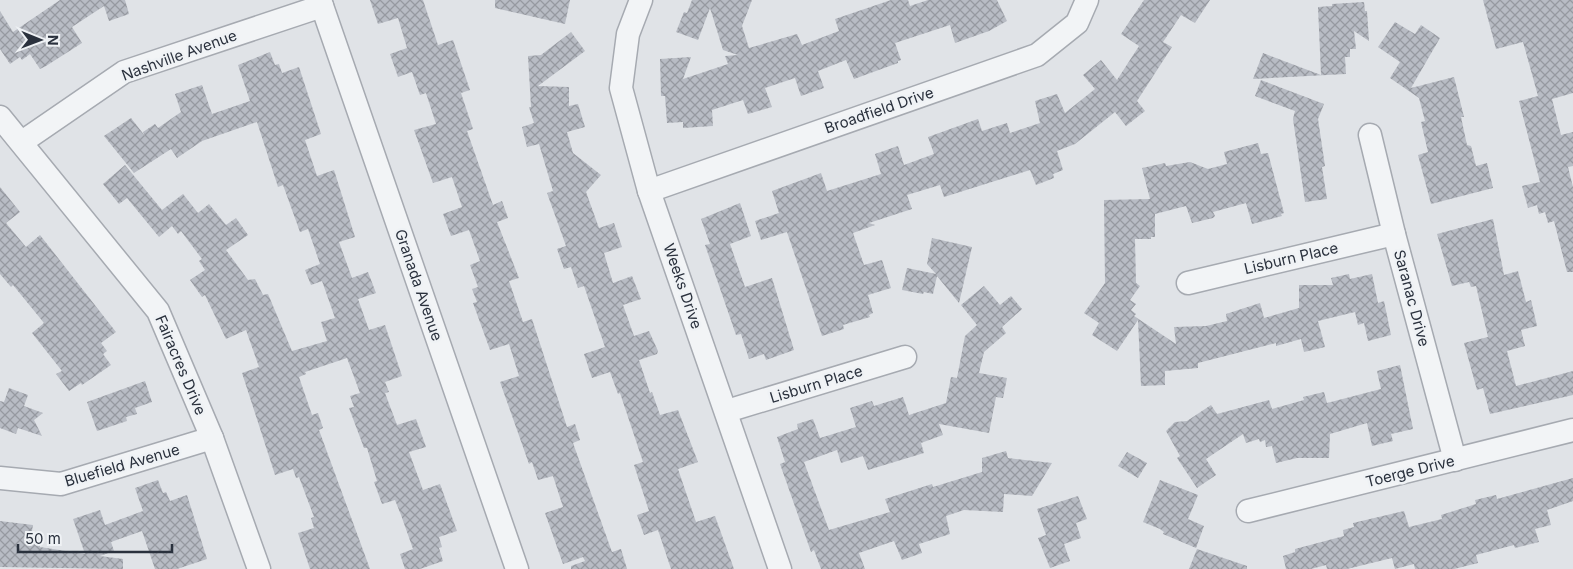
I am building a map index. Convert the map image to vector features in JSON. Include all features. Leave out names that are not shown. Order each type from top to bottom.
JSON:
[{"type":"street","name":"Weeks Drive","points":[[640,0],[628,34],[621,88],[650,191],[780,569]]},
{"type":"street","name":"Broadfield Drive","points":[[650,191],[1037,55],[1077,23],[1087,0]]},
{"type":"street","name":"Nashville Avenue","points":[[22,142],[124,72],[321,3]]},
{"type":"street","name":"Granada Avenue","points":[[321,3],[518,569]]},
{"type":"street","name":"Fairacres Drive","points":[[0,117],[158,311],[212,438],[259,569]]},
{"type":"street","name":"Saranac Drive","points":[[1370,136],[1394,234],[1456,460]]},
{"type":"street","name":"Lisburn Place","points":[[1188,283],[1394,234]]},
{"type":"street","name":"Lisburn Place","points":[[727,411],[904,357]]},
{"type":"street","name":"Toerge Drive","points":[[1248,511],[1573,430]]},
{"type":"street","name":"Bluefield Avenue","points":[[0,478],[61,484],[212,438]]},
{"type":"building","points":[[60,0],[125,0],[129,14],[109,21],[104,6],[72,27],[82,43],[46,66],[40,69],[30,54],[22,60],[20,57],[10,64],[0,49],[0,11],[13,32]]},
{"type":"building","points":[[370,0],[423,0],[438,45],[453,40],[470,90],[461,93],[473,129],[467,131],[493,205],[502,201],[508,218],[497,222],[519,278],[509,281],[523,322],[532,319],[567,427],[575,424],[580,440],[573,443],[612,552],[621,549],[627,569],[571,569],[571,566],[585,561],[583,557],[563,564],[545,513],[563,507],[553,476],[538,480],[532,462],[529,464],[500,382],[519,376],[509,344],[490,350],[473,303],[477,302],[472,289],[478,287],[470,265],[480,261],[469,230],[451,236],[443,214],[462,207],[452,177],[433,183],[414,130],[436,124],[426,93],[420,95],[412,72],[398,77],[390,54],[407,48],[398,18],[378,24]]},
{"type":"building","points":[[495,0],[570,0],[565,24],[495,8]]},
{"type":"building","points":[[692,0],[752,0],[742,26],[749,48],[797,34],[802,45],[839,31],[835,19],[891,0],[908,0],[910,6],[928,0],[997,0],[1007,21],[989,31],[955,43],[950,25],[895,43],[901,60],[898,63],[854,79],[846,60],[818,71],[824,88],[801,96],[795,78],[765,88],[772,107],[748,114],[743,100],[712,110],[713,126],[683,128],[683,122],[667,123],[665,96],[661,96],[660,59],[691,57],[683,79],[728,64],[725,56],[738,55],[723,50],[710,8],[698,40],[676,32],[684,12],[687,13]]},
{"type":"building","points":[[1144,0],[1210,0],[1195,23],[1181,15],[1163,42],[1172,47],[1137,101],[1145,111],[1126,126],[1115,112],[1075,144],[1057,151],[1063,170],[1053,174],[1054,178],[1036,185],[1030,170],[944,197],[940,185],[907,195],[912,209],[869,223],[875,225],[853,233],[864,265],[882,260],[891,288],[868,295],[873,313],[869,315],[870,317],[843,325],[844,329],[822,336],[787,232],[761,240],[755,221],[779,213],[772,191],[821,173],[827,191],[881,174],[875,154],[898,146],[904,165],[934,154],[928,137],[978,119],[982,131],[1007,123],[1010,133],[1040,123],[1035,101],[1057,94],[1065,113],[1095,89],[1083,75],[1101,60],[1117,80],[1139,46],[1121,34]]},
{"type":"building","points":[[1483,0],[1573,0],[1573,93],[1552,99],[1561,135],[1573,132],[1573,166],[1568,167],[1573,187],[1573,272],[1567,272],[1554,221],[1548,223],[1545,212],[1539,214],[1537,205],[1528,208],[1522,186],[1540,182],[1519,101],[1538,96],[1523,42],[1496,49]]},
{"type":"building","points":[[1364,2],[1365,11],[1367,11],[1369,41],[1354,31],[1356,49],[1350,49],[1350,57],[1345,57],[1346,74],[1253,79],[1263,53],[1321,75],[1318,7]]},
{"type":"building","points":[[1395,22],[1415,34],[1421,25],[1440,38],[1411,88],[1454,77],[1464,117],[1461,117],[1467,145],[1471,146],[1476,166],[1487,163],[1493,188],[1431,204],[1418,155],[1428,152],[1421,122],[1425,121],[1419,98],[1390,78],[1400,62],[1378,47]]},
{"type":"building","points":[[571,32],[585,51],[538,86],[569,87],[569,106],[578,104],[585,127],[567,132],[573,153],[601,175],[586,192],[599,228],[614,223],[622,247],[604,253],[613,283],[632,276],[641,299],[623,305],[634,336],[649,331],[658,351],[657,354],[639,360],[650,393],[652,392],[660,415],[678,410],[698,462],[678,469],[696,522],[715,516],[734,569],[671,569],[658,530],[644,535],[637,515],[649,511],[634,465],[643,462],[620,393],[618,394],[610,372],[592,378],[584,354],[605,347],[584,286],[578,288],[571,267],[564,269],[557,249],[566,246],[547,193],[553,191],[539,144],[527,147],[522,127],[534,123],[529,107],[531,107],[528,56],[541,55]]},
{"type":"building","points":[[270,52],[275,65],[279,64],[282,73],[299,67],[321,134],[305,140],[317,176],[334,170],[355,237],[339,242],[352,278],[368,272],[376,293],[358,299],[369,330],[385,325],[402,376],[385,382],[389,392],[385,393],[397,425],[416,419],[426,447],[409,452],[423,490],[440,484],[457,531],[439,537],[442,547],[439,548],[443,561],[420,569],[405,569],[400,554],[413,549],[401,515],[395,500],[382,504],[374,482],[377,481],[367,448],[364,448],[349,408],[354,407],[350,396],[360,393],[347,358],[305,372],[306,374],[299,377],[312,415],[318,413],[323,428],[319,430],[370,569],[310,569],[298,533],[314,528],[311,518],[314,517],[299,477],[296,478],[293,469],[275,475],[242,373],[259,367],[246,330],[226,339],[205,295],[202,297],[190,280],[205,270],[199,261],[202,259],[181,231],[178,234],[172,226],[159,237],[127,198],[119,204],[103,184],[125,165],[162,210],[183,194],[198,213],[209,204],[226,225],[236,218],[248,235],[226,250],[248,280],[255,279],[263,295],[268,294],[292,351],[327,341],[321,322],[335,318],[322,281],[311,285],[305,270],[320,264],[308,229],[300,232],[283,185],[278,187],[257,122],[202,141],[177,158],[171,149],[134,173],[104,136],[131,118],[145,136],[143,132],[155,124],[158,128],[181,112],[175,94],[202,85],[212,114],[250,101],[238,65]]},
{"type":"building","points":[[1261,80],[1324,104],[1318,119],[1325,166],[1322,167],[1327,199],[1305,202],[1293,119],[1295,111],[1255,96]]},
{"type":"building","points":[[1258,143],[1261,154],[1268,153],[1284,213],[1281,214],[1282,216],[1252,224],[1246,203],[1213,212],[1215,216],[1213,218],[1192,223],[1186,206],[1155,214],[1155,237],[1151,237],[1151,239],[1135,239],[1136,283],[1140,286],[1130,300],[1136,304],[1131,310],[1136,314],[1134,316],[1176,344],[1174,327],[1206,326],[1227,321],[1226,314],[1260,303],[1264,318],[1299,308],[1299,285],[1333,285],[1331,278],[1349,274],[1350,279],[1372,274],[1378,303],[1384,301],[1391,335],[1368,341],[1364,323],[1358,325],[1355,312],[1318,321],[1325,347],[1304,352],[1301,339],[1276,346],[1276,343],[1198,363],[1198,368],[1165,371],[1165,385],[1141,386],[1138,320],[1117,351],[1092,335],[1099,323],[1084,313],[1105,283],[1104,200],[1150,199],[1142,168],[1165,163],[1166,166],[1190,162],[1208,169],[1227,164],[1224,152]]},
{"type":"building","points":[[0,187],[20,212],[6,223],[26,247],[40,235],[116,332],[101,343],[107,351],[103,354],[111,365],[82,385],[81,383],[69,391],[56,374],[62,371],[32,333],[44,323],[13,285],[11,287],[0,274]]},
{"type":"building","points":[[740,203],[751,236],[730,244],[745,287],[772,278],[794,350],[766,360],[764,354],[749,359],[741,334],[736,335],[705,245],[710,244],[701,219]]},
{"type":"building","points":[[1493,219],[1504,275],[1518,271],[1526,302],[1531,300],[1537,326],[1521,330],[1525,346],[1507,351],[1516,386],[1573,371],[1573,395],[1490,414],[1483,388],[1477,390],[1464,343],[1488,337],[1476,286],[1471,287],[1469,282],[1452,286],[1437,234]]},
{"type":"building","points":[[932,238],[972,247],[959,303],[937,276],[933,294],[902,290],[907,268],[936,274],[927,264]]},
{"type":"building","points":[[984,286],[1000,305],[1011,296],[1022,309],[1002,327],[1006,333],[984,352],[979,373],[1007,378],[1003,398],[996,397],[989,433],[939,424],[943,435],[921,443],[924,453],[868,470],[863,456],[841,463],[837,450],[804,462],[829,530],[890,512],[885,499],[932,484],[933,487],[982,472],[982,458],[1006,451],[1008,458],[1052,463],[1032,496],[1004,494],[1003,512],[964,510],[946,516],[950,534],[919,544],[922,553],[902,560],[894,541],[859,553],[865,569],[821,569],[814,550],[811,552],[780,464],[785,462],[777,437],[798,429],[797,424],[813,419],[820,438],[856,427],[850,408],[872,401],[874,406],[903,397],[909,415],[946,403],[951,377],[957,378],[965,336],[977,325],[961,305]]},
{"type":"building","points":[[1400,365],[1413,429],[1391,434],[1393,441],[1372,446],[1367,423],[1330,434],[1329,458],[1297,458],[1276,463],[1272,446],[1266,447],[1265,440],[1260,442],[1259,439],[1246,443],[1243,434],[1206,459],[1216,475],[1197,488],[1177,458],[1180,456],[1166,431],[1175,422],[1187,421],[1211,405],[1217,414],[1269,400],[1272,409],[1304,400],[1303,397],[1324,392],[1327,403],[1381,389],[1377,371]]},
{"type":"building","points":[[145,381],[152,402],[135,408],[137,414],[126,417],[127,421],[97,431],[87,402]]},
{"type":"building","points":[[9,388],[28,395],[24,406],[43,413],[34,420],[42,436],[18,428],[16,434],[0,428],[0,401],[4,402]]},
{"type":"building","points":[[1127,452],[1147,463],[1138,478],[1118,466]]},
{"type":"building","points":[[1573,478],[1573,501],[1547,510],[1551,525],[1535,529],[1539,542],[1515,548],[1514,545],[1476,555],[1478,563],[1454,569],[1415,569],[1414,564],[1395,569],[1392,558],[1347,569],[1327,569],[1326,565],[1311,569],[1286,569],[1283,556],[1295,552],[1295,549],[1344,536],[1343,530],[1354,527],[1353,523],[1404,511],[1409,527],[1442,519],[1441,515],[1476,504],[1475,500],[1496,495],[1497,499]]},
{"type":"building","points":[[158,480],[163,493],[166,492],[170,501],[187,495],[207,559],[177,569],[155,569],[142,531],[111,542],[114,551],[100,556],[123,559],[123,569],[0,567],[0,521],[33,525],[30,542],[40,543],[40,547],[85,554],[73,519],[100,510],[105,525],[143,511],[135,488]]},
{"type":"building","points":[[1160,480],[1198,495],[1188,519],[1204,526],[1196,548],[1163,534],[1164,532],[1160,529],[1143,522]]},
{"type":"building","points":[[1078,496],[1087,519],[1076,523],[1081,538],[1064,544],[1070,561],[1050,568],[1038,538],[1046,535],[1037,509]]},
{"type":"building","points":[[1197,549],[1247,566],[1247,569],[1189,569]]}]
